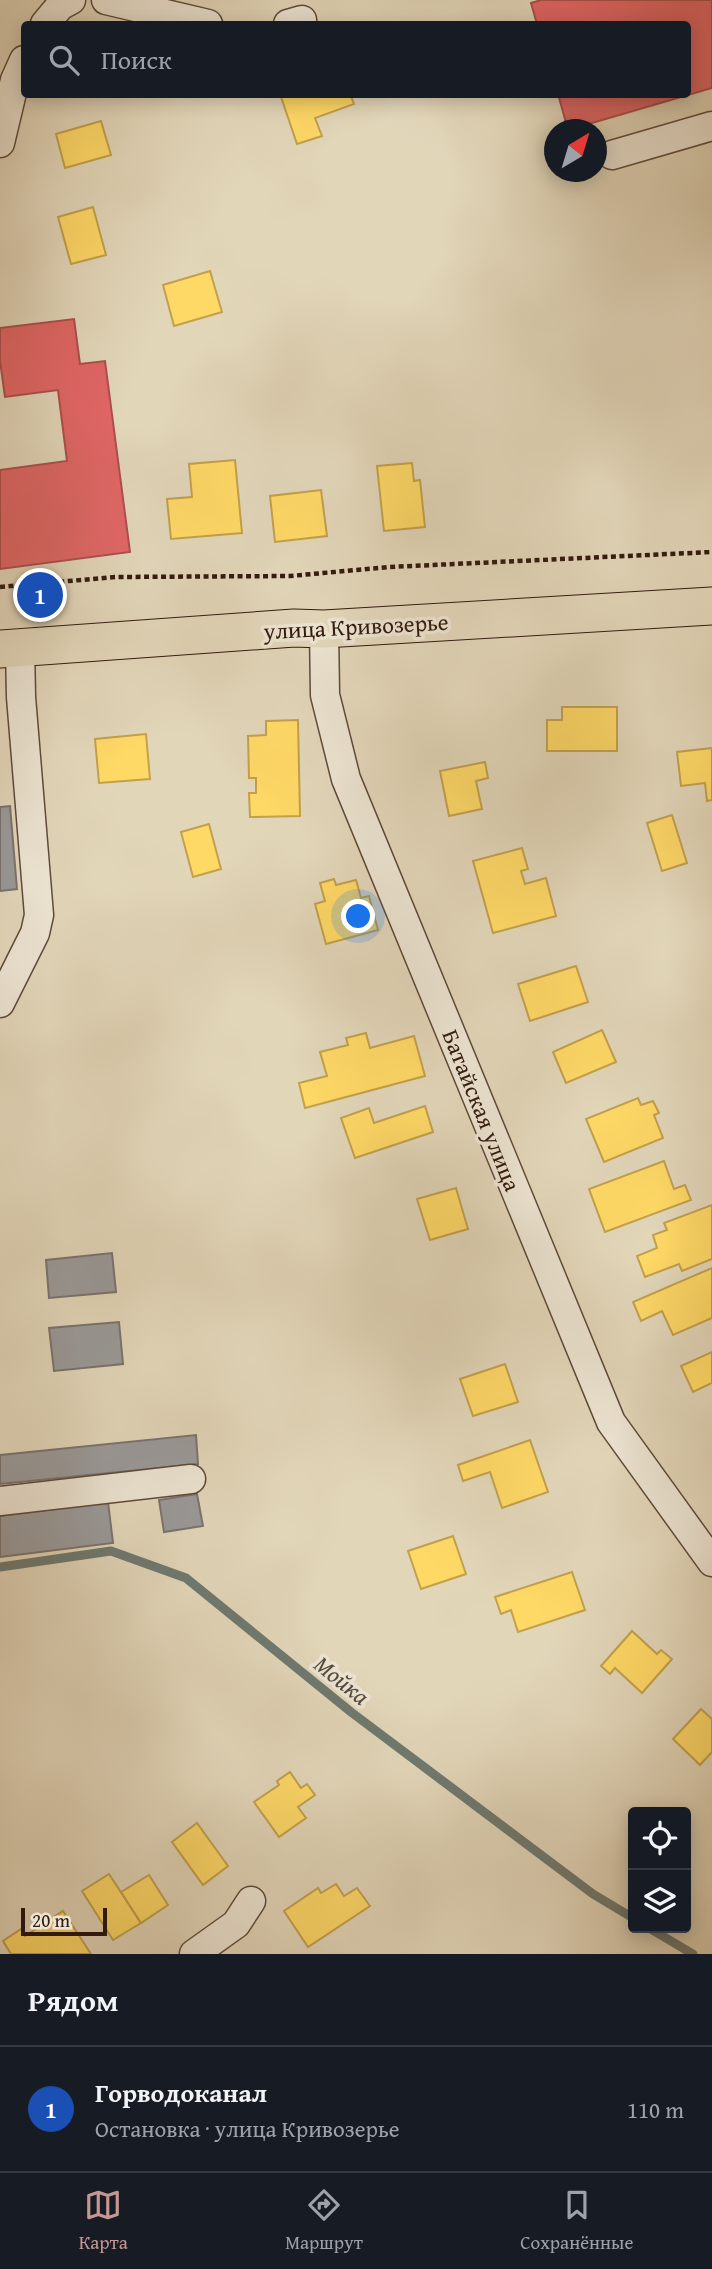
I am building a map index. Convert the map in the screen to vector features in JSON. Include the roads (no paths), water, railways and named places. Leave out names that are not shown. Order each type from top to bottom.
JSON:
[{"type":"main road","name":"улица Кривозерье","points":[[10,648],[294,628],[324,629],[712,606]]},
{"type":"street","points":[[48,21],[60,6],[71,0]]},
{"type":"street","points":[[106,0],[195,21]]},
{"type":"street","points":[[0,143],[15,80],[21,67]]},
{"type":"street","points":[[612,155],[712,126]]},
{"type":"street","name":"Батайская улица","points":[[324,629],[325,695],[346,779],[611,1422],[712,1562]]},
{"type":"street","points":[[0,1003],[35,933],[38,915],[21,697],[10,648]]},
{"type":"street","points":[[0,1501],[191,1479]]},
{"type":"street","points":[[194,1954],[236,1924],[251,1901]]},
{"type":"waterway","name":"Мойка","points":[[0,1567],[111,1551],[186,1578],[351,1712],[593,1894],[628,1915]]},
{"type":"waterway","name":"Мойка","points":[[657,1933],[693,1954]]},
{"type":"place","name":"Горводоканал","points":[[40,595]]}]
